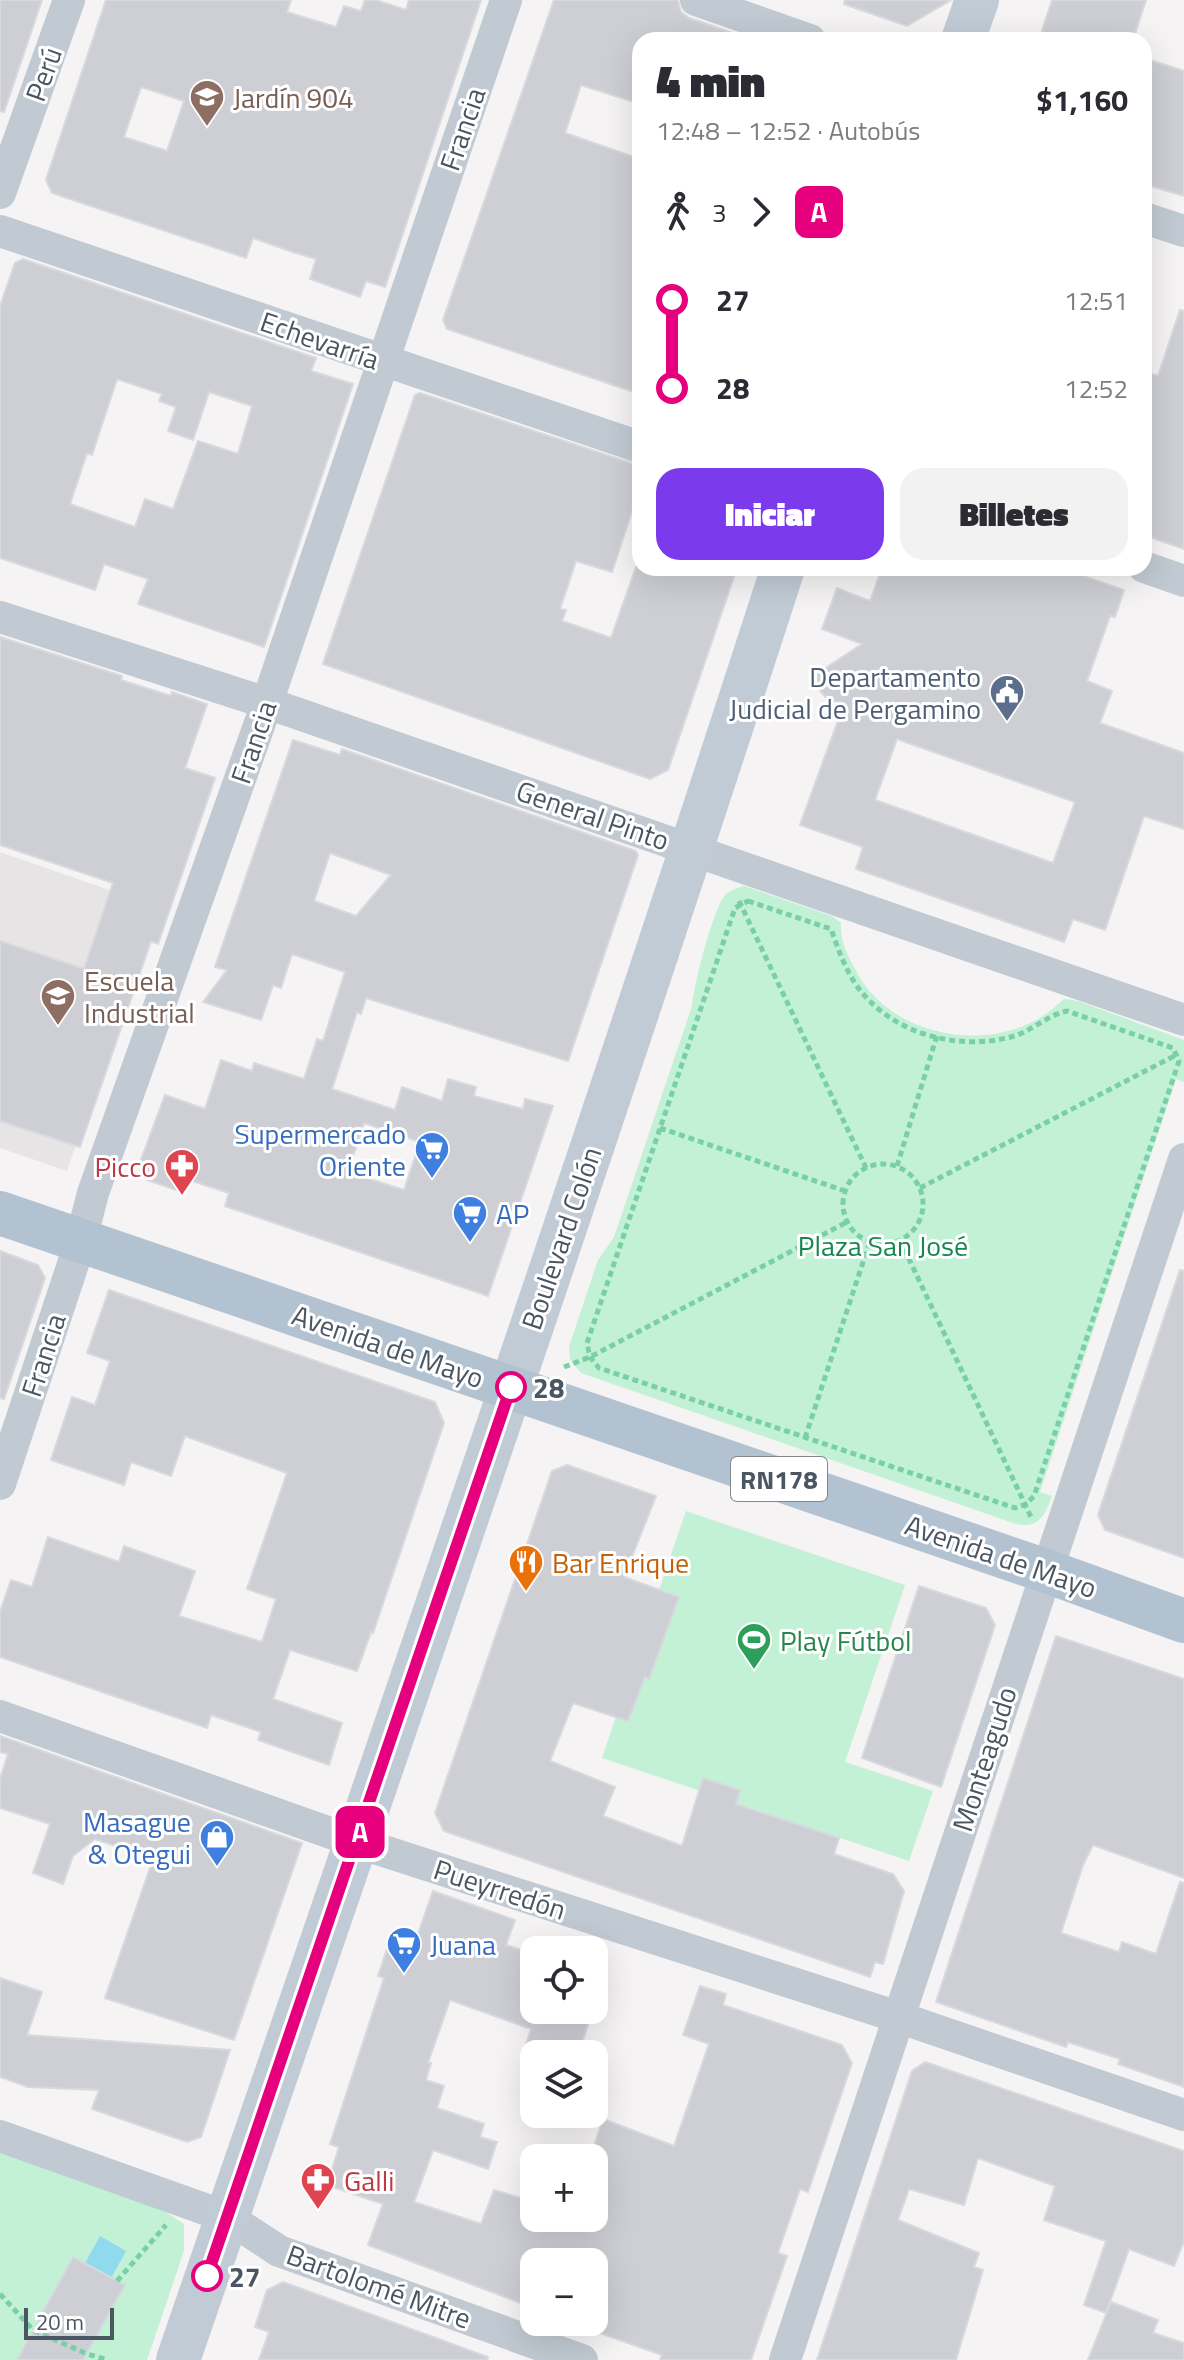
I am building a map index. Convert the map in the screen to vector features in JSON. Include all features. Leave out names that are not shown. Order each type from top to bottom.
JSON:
[{"type":"main road","points":[[966,32],[977,0]]},
{"type":"main road","name":"Boulevard Colón","points":[[178,2360],[511,1387],[780,576]]},
{"type":"main road","name":"Avenida de Mayo","points":[[0,1213],[1184,1621]]},
{"type":"street","name":"Perú","points":[[0,193],[69,0]]},
{"type":"street","name":"Francia","points":[[0,1484],[81,1240],[93,1193],[267,703],[506,0]]},
{"type":"street","points":[[696,0],[787,32]]},
{"type":"street","points":[[1152,221],[1184,231]]},
{"type":"street","name":"Echevarría","points":[[0,231],[632,444]]},
{"type":"street","points":[[1152,570],[1184,581]]},
{"type":"street","name":"General Pinto","points":[[0,617],[267,703],[1184,1020]]},
{"type":"street","name":"Monteagudo","points":[[785,2360],[1184,1159]]},
{"type":"street","name":"Pueyrredón","points":[[0,1716],[356,1842],[898,2017],[1184,2115]]},
{"type":"street","name":"Bartolomé Mitre","points":[[0,2136],[227,2217],[279,2251],[582,2360]]},
{"type":"path","points":[[732,893],[742,904],[866,1168]]},
{"type":"path","points":[[748,901],[831,929],[851,975],[865,997],[906,1026],[973,1043],[1033,1029],[1067,1011],[1173,1048],[1177,1055],[1179,1061],[1034,1496],[1026,1504],[1015,1508],[805,1438],[599,1368],[590,1357],[587,1343],[735,908],[742,904],[748,901]]},
{"type":"path","points":[[897,1166],[938,1035]]},
{"type":"path","points":[[920,1188],[1184,1052]]},
{"type":"path","points":[[660,1128],[845,1191]]},
{"type":"path","points":[[875,1165],[897,1166],[913,1177],[920,1188],[923,1208],[920,1219],[900,1240],[880,1243],[860,1237],[847,1222],[845,1191],[857,1174],[866,1168],[875,1165]]},
{"type":"path","points":[[511,1387],[590,1357],[847,1222]]},
{"type":"path","points":[[900,1240],[1026,1504],[1046,1571]]},
{"type":"path","points":[[805,1438],[870,1241]]},
{"type":"path","points":[[117,2281],[168,2223]]},
{"type":"path","points":[[0,2294],[33,2330],[108,2360]]},
{"type":"shaded area","name":"Escuela Industrial","points":[[0,852],[158,907],[67,1171],[0,1148]]},
{"type":"green space","name":"Plaza San José","points":[[744,886],[832,916],[841,923],[847,953],[869,990],[886,1007],[931,1030],[955,1035],[1005,1032],[1038,1019],[1064,999],[1078,1001],[1184,1040],[1184,1082],[1176,1079],[1040,1492],[1052,1496],[1044,1515],[1036,1522],[1016,1524],[581,1373],[570,1360],[569,1347],[598,1260],[614,1237],[692,1006],[715,914],[726,894]]},
{"type":"green space","name":"Play Fútbol","points":[[686,1511],[905,1585],[845,1762],[933,1791],[909,1861],[602,1758]]},
{"type":"green space","points":[[0,2152],[161,2209],[184,2224],[184,2251],[147,2360],[0,2360]]},
{"type":"water","points":[[100,2236],[126,2251],[94,2309],[68,2294]]},
{"type":"building","points":[[0,0],[42,0],[4,112],[0,111]]},
{"type":"building","points":[[106,0],[291,0],[287,12],[336,27],[344,6],[361,11],[365,0],[376,0],[406,10],[409,0],[481,0],[385,287],[366,281],[360,297],[310,279],[316,259],[253,238],[246,258],[52,193],[46,180]],"holes":[[[141,87],[184,101],[167,151],[124,137]]]},
{"type":"building","points":[[554,0],[678,0],[681,12],[689,18],[730,32],[632,32],[632,101],[581,85],[565,133],[632,156],[632,391],[447,329],[443,320]]},
{"type":"building","points":[[845,0],[951,0],[907,26],[844,4]]},
{"type":"building","points":[[1052,0],[1146,0],[1136,32],[1042,32]]},
{"type":"building","points":[[1152,61],[1184,71],[1184,196],[1152,186]]},
{"type":"building","points":[[23,259],[316,358],[311,371],[353,384],[264,647],[138,604],[148,579],[104,564],[95,590],[0,558],[0,306],[15,263]],"holes":[[[117,379],[162,394],[159,401],[176,407],[168,431],[193,440],[209,392],[252,406],[238,454],[198,441],[173,509],[145,499],[135,527],[70,504],[87,453],[92,455]]]},
{"type":"building","points":[[1180,310],[1184,311],[1184,549],[1152,538],[1152,374],[1158,376]]},
{"type":"building","points":[[420,393],[632,463],[632,511],[612,572],[576,561],[560,609],[566,610],[562,621],[611,638],[633,576],[734,576],[668,770],[650,779],[323,664],[415,395]]},
{"type":"building","points":[[879,576],[1084,576],[1124,590],[1115,617],[1110,616],[1087,681],[1112,691],[1100,723],[1184,753],[1184,829],[1144,816],[1105,930],[1073,919],[1064,942],[856,869],[863,847],[800,825],[844,704],[826,698],[817,687],[818,673],[862,644],[822,629],[837,588],[870,601]],"holes":[[[897,739],[1075,802],[1053,863],[875,800]]]},
{"type":"building","points":[[0,637],[122,676],[121,680],[207,704],[185,768],[215,778],[158,944],[151,941],[80,1147],[0,1121],[0,941],[84,969],[113,883],[0,845]]},
{"type":"building","points":[[293,740],[340,755],[342,749],[636,851],[638,855],[568,1061],[366,998],[361,1014],[357,1012],[332,1089],[395,1110],[402,1087],[442,1101],[448,1079],[476,1087],[474,1096],[523,1109],[525,1099],[553,1106],[488,1296],[225,1206],[229,1193],[186,1179],[182,1192],[147,1180],[139,1165],[165,1095],[205,1109],[221,1060],[252,1071],[254,1063],[304,1079],[317,1039],[323,1041],[345,972],[292,954],[281,988],[273,985],[261,1020],[203,1002],[227,970],[215,967]],"holes":[[[330,853],[391,875],[356,916],[314,901]],[[364,1123],[420,1142],[404,1190],[348,1172]]]},
{"type":"building","points":[[0,1251],[38,1265],[45,1278],[4,1399],[0,1398]]},
{"type":"building","points":[[1180,1270],[1184,1271],[1184,1558],[1105,1530],[1098,1515]]},
{"type":"building","points":[[109,1290],[435,1402],[444,1423],[373,1633],[357,1671],[290,1650],[273,1699],[342,1723],[329,1765],[258,1740],[261,1732],[211,1715],[207,1728],[0,1657],[0,1612],[11,1580],[32,1587],[48,1537],[119,1562],[124,1546],[195,1571],[179,1616],[262,1642],[276,1599],[247,1589],[287,1473],[185,1436],[171,1476],[131,1462],[124,1485],[51,1460],[72,1397],[95,1405],[110,1361],[87,1353]]},
{"type":"building","points":[[567,1465],[656,1496],[624,1577],[679,1597],[649,1679],[645,1677],[628,1721],[573,1703],[550,1761],[615,1787],[603,1816],[682,1846],[703,1778],[740,1790],[736,1804],[839,1838],[834,1854],[893,1874],[904,1891],[883,1964],[875,1962],[870,1977],[444,1831],[435,1813],[552,1471]]},
{"type":"building","points":[[919,1586],[986,1608],[995,1625],[941,1787],[862,1758]]},
{"type":"building","points":[[1056,1636],[1184,1679],[1184,1878],[1093,1845],[1083,1865],[1061,1933],[1119,1952],[1122,1942],[1156,1954],[1180,1882],[1184,1883],[1184,2087],[1118,2064],[1120,2059],[1068,2042],[1066,2047],[936,2002]]},
{"type":"building","points":[[0,1736],[302,1843],[234,2040],[105,1998],[153,1859],[95,1839],[73,1856],[63,1884],[33,1873],[50,1824],[0,1808],[0,1779],[8,1754],[0,1752]]},
{"type":"building","points":[[433,1891],[515,1920],[506,1945],[520,1950],[520,2024],[588,2024],[583,2040],[527,2040],[531,2029],[450,2000],[428,2063],[431,2063],[426,2080],[444,2086],[437,2108],[484,2124],[480,2137],[497,2142],[488,2169],[433,2150],[414,2202],[481,2224],[494,2190],[520,2198],[520,2232],[608,2232],[608,2144],[595,2144],[600,2128],[608,2128],[608,2121],[674,2146],[709,2044],[683,2035],[700,1986],[726,1994],[723,2005],[842,2045],[852,2063],[808,2192],[800,2189],[778,2253],[787,2256],[751,2360],[660,2360],[662,2355],[608,2336],[608,2248],[520,2248],[520,2303],[368,2245],[383,2204],[327,2185],[339,2147],[330,2144],[384,1978],[378,1976],[389,1943],[412,1951]]},
{"type":"building","points":[[0,1978],[42,1992],[27,2035],[230,2050],[201,2137],[187,2142],[92,2109],[99,2090],[28,2087],[0,2077]]},
{"type":"building","points":[[925,2062],[1184,2151],[1184,2241],[1174,2266],[1129,2249],[1106,2313],[1084,2305],[1106,2241],[1044,2220],[1055,2186],[978,2158],[964,2205],[909,2189],[898,2220],[979,2253],[974,2267],[983,2270],[956,2360],[817,2360],[912,2071]]},
{"type":"building","points":[[73,2257],[125,2285],[83,2360],[17,2360]]},
{"type":"building","points":[[283,2282],[488,2357],[487,2360],[259,2360],[269,2332],[255,2327],[267,2290]]},
{"type":"building","points":[[1111,2302],[1158,2320],[1153,2333],[1184,2343],[1184,2360],[1088,2360]]},
{"type":"bus line","name":"A","points":[[207,2276],[511,1387]]},
{"type":"place","name":"Jardín 904","points":[[207,128]]},
{"type":"place","name":"Departamento Judicial de Pergamino","points":[[1007,723]]},
{"type":"place","name":"Escuela Industrial","points":[[58,1027]]},
{"type":"place","name":"Supermercado Oriente","points":[[432,1180]]},
{"type":"place","name":"Picco","points":[[182,1197]]},
{"type":"place","name":"AP","points":[[470,1244]]},
{"type":"place","name":"28","points":[[511,1387]]},
{"type":"place","name":"Bar Enrique","points":[[526,1593]]},
{"type":"place","name":"Play Fútbol","points":[[754,1671]]},
{"type":"place","name":"Masague & Otegui","points":[[217,1868]]},
{"type":"place","name":"Juana","points":[[404,1975]]},
{"type":"place","name":"Galli","points":[[318,2211]]},
{"type":"place","name":"27","points":[[207,2276]]}]
